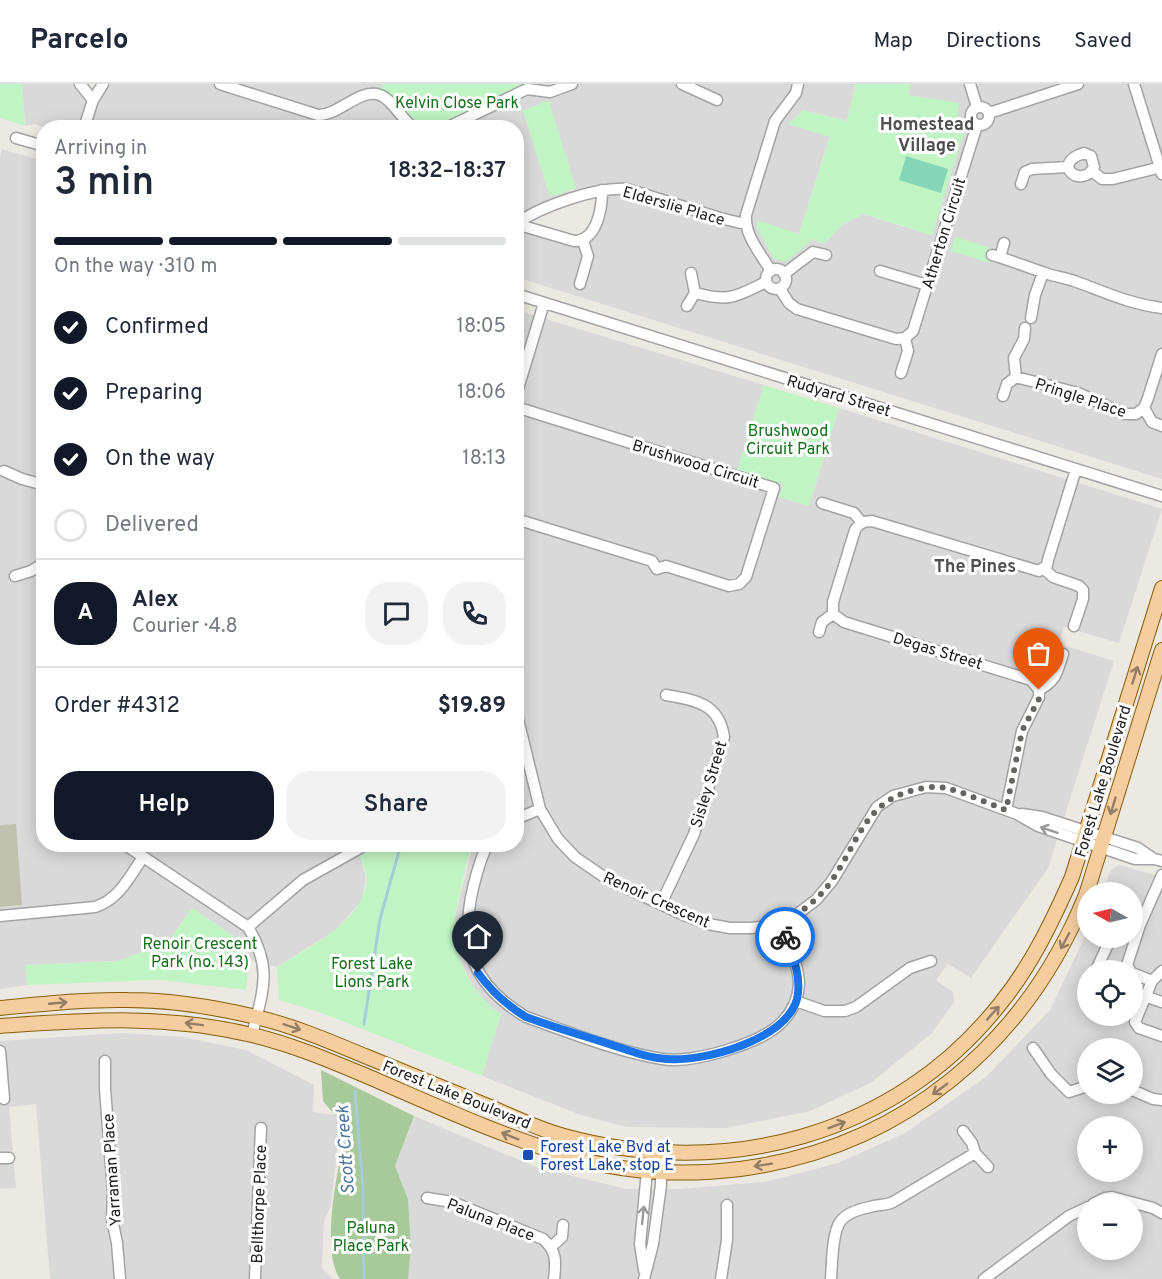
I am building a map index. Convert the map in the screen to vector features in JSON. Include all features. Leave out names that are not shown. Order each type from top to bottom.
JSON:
[{"type":"main road","name":"Forest Lake Boulevard","points":[[0,1008],[130,1000],[210,1008],[256,1017],[308,1032],[547,1131],[617,1148],[705,1153],[746,1149],[796,1139],[865,1114],[900,1095],[934,1070],[964,1043],[1000,1005],[1031,962],[1072,877],[1162,588]]},
{"type":"main road","name":"Forest Lake Boulevard","points":[[0,1026],[128,1019],[200,1024],[252,1035],[308,1052],[534,1145],[582,1160],[654,1171],[722,1171],[768,1165],[811,1155],[851,1140],[894,1119],[952,1080],[1011,1022],[1058,955],[1074,925],[1086,895],[1162,650]]},
{"type":"street","points":[[80,84],[93,100]]},
{"type":"street","points":[[87,120],[93,100],[103,84]]},
{"type":"street","points":[[220,84],[318,115],[347,111],[354,99],[382,90],[404,120]]},
{"type":"street","points":[[462,120],[527,87],[550,92],[572,84]]},
{"type":"street","points":[[771,271],[750,236],[745,224],[746,215],[775,121],[796,93],[798,84]]},
{"type":"street","points":[[970,84],[977,106]]},
{"type":"street","points":[[989,113],[1078,84]]},
{"type":"street","points":[[1092,171],[1102,178],[1113,179],[1161,170],[1134,84]]},
{"type":"street","points":[[686,85],[717,100]]},
{"type":"street","points":[[977,106],[984,107],[989,113],[989,119],[985,124],[977,125],[971,121],[970,115],[977,106]]},
{"type":"street","name":"Atherton Circuit","points":[[901,373],[908,351],[905,338],[913,331],[977,125]]},
{"type":"street","points":[[16,138],[36,144]]},
{"type":"street","points":[[1084,153],[1091,156],[1094,161],[1092,171],[1082,177],[1074,176],[1069,172],[1068,167],[1074,156],[1084,153]]},
{"type":"street","points":[[1021,184],[1025,172],[1032,169],[1068,167]]},
{"type":"street","name":"Elderslie Place","points":[[524,218],[602,190],[627,189],[745,224]]},
{"type":"street","name":"Elderslie Place","points":[[524,226],[574,241],[583,241],[591,235],[602,203],[602,190]]},
{"type":"street","points":[[580,284],[588,256],[583,241]]},
{"type":"street","points":[[1004,243],[996,256],[1137,305],[1162,308]]},
{"type":"street","points":[[784,274],[813,252],[826,255]]},
{"type":"street","points":[[766,282],[767,275],[771,271],[778,270],[784,274],[785,282],[780,289]]},
{"type":"street","points":[[880,271],[927,285]]},
{"type":"street","points":[[687,306],[695,292],[691,273]]},
{"type":"street","name":"Pringle Place","points":[[1016,377],[1014,358],[1024,339],[1043,273]]},
{"type":"street","points":[[766,282],[772,288],[780,289]]},
{"type":"street","points":[[695,292],[716,298],[727,298],[738,296],[766,282]]},
{"type":"street","points":[[780,289],[789,303],[797,309],[896,339],[905,338]]},
{"type":"street","name":"Rudyard Street","points":[[524,297],[1162,496]]},
{"type":"street","points":[[524,369],[544,303]]},
{"type":"street","name":"Pringle Place","points":[[1016,377],[1078,393],[1124,414],[1136,414],[1144,408],[1162,354]]},
{"type":"street","name":"Pringle Place","points":[[1004,396],[1007,384],[1016,377]]},
{"type":"street","name":"Pringle Place","points":[[1144,408],[1152,422],[1162,426]]},
{"type":"street","name":"Brushwood Circuit","points":[[524,410],[774,488],[746,577],[739,584],[729,586],[666,566],[657,569],[652,561],[524,521]]},
{"type":"street","points":[[819,633],[822,622],[834,614],[833,602],[855,530],[862,523],[872,521],[1039,571],[1048,560],[1077,469]]},
{"type":"street","points":[[4,471],[36,483]]},
{"type":"street","points":[[822,503],[854,513],[862,523]]},
{"type":"street","points":[[15,576],[36,568]]},
{"type":"street","points":[[1043,568],[1053,577],[1079,586],[1083,590],[1083,599],[1074,626]]},
{"type":"street","name":"Degas Street","points":[[834,614],[844,622],[1031,680],[1039,690]]},
{"type":"street","points":[[1012,812],[1022,731],[1040,697],[1039,690],[1056,678],[1063,654]]},
{"type":"street","name":"Sisley Street","points":[[661,904],[694,834],[724,736],[722,726],[712,710],[689,699],[666,695]]},
{"type":"street","name":"Renoir Crescent","points":[[524,744],[540,809],[556,836],[575,857],[607,879],[708,924],[730,928],[752,928],[780,924],[796,915],[816,900],[832,881],[877,807],[893,796],[926,787],[946,788],[1012,812],[1042,817],[1102,842],[1135,859],[1158,860]]},
{"type":"street","points":[[524,816],[540,809]]},
{"type":"street","points":[[136,852],[248,927],[257,943],[264,967],[263,990],[252,1035]]},
{"type":"street","points":[[248,927],[291,889],[353,852]]},
{"type":"street","points":[[484,852],[467,918],[470,951],[478,973],[491,992],[526,1017],[642,1055],[684,1060],[704,1057],[735,1047],[781,1024],[796,1001],[799,985],[797,968],[780,924]]},
{"type":"street","points":[[0,916],[94,907],[106,903],[118,894],[143,857]]},
{"type":"street","points":[[1143,916],[1162,875]]},
{"type":"street","points":[[796,1001],[824,1011],[845,1011],[856,1007],[910,968],[930,961]]},
{"type":"street","points":[[1162,970],[1152,981],[1136,1018],[1136,1025],[1139,1028],[1162,1036]]},
{"type":"street","points":[[1143,977],[1152,981]]},
{"type":"street","points":[[1144,996],[1162,1002]]},
{"type":"street","points":[[1033,1048],[1069,1092],[1077,1089]]},
{"type":"street","points":[[0,1051],[4,1099]]},
{"type":"street","name":"Yarraman Place","points":[[105,1061],[112,1219],[120,1279]]},
{"type":"street","points":[[1143,1095],[1162,1100]]},
{"type":"street","name":"Bellthorpe Place","points":[[255,1279],[261,1128]]},
{"type":"street","points":[[963,1131],[972,1143],[975,1153],[988,1167]]},
{"type":"street","points":[[644,1276],[653,1244],[656,1152]]},
{"type":"street","points":[[831,1279],[840,1221],[849,1214],[865,1208],[893,1202],[975,1153]]},
{"type":"street","name":"Paluna Place","points":[[427,1198],[452,1202],[543,1239],[551,1247],[555,1256],[554,1279]]},
{"type":"street","points":[[721,1279],[727,1240],[727,1205]]},
{"type":"street","points":[[1143,1205],[1162,1213]]},
{"type":"street","points":[[984,1279],[1077,1212]]},
{"type":"street","name":"Paluna Place","points":[[551,1247],[562,1237],[563,1225]]},
{"type":"shaded area","points":[[22,84],[80,84],[92,100],[103,84],[383,84],[381,95],[407,120],[36,120],[36,124],[25,126]]},
{"type":"shaded area","points":[[527,84],[856,84],[847,121],[803,110],[789,124],[830,136],[799,234],[757,221],[824,244],[842,225],[863,214],[931,235],[965,129],[908,95],[911,84],[1162,84],[1162,479],[524,280],[524,225],[583,241],[602,203],[602,190],[524,220],[524,120],[461,120]],"holes":[[[523,110],[576,188],[550,196]]]},
{"type":"shaded area","points":[[2,149],[36,159],[36,852],[359,852],[366,877],[362,900],[337,929],[277,967],[249,960],[238,939],[192,908],[168,942],[118,961],[26,965],[27,985],[0,989],[0,907],[22,905],[0,825],[0,158]]},
{"type":"shaded area","points":[[524,312],[764,385],[738,469],[783,484],[779,497],[809,506],[839,408],[1162,509],[1119,643],[1064,627],[1059,644],[1114,661],[1048,868],[971,978],[948,964],[936,980],[953,992],[954,1002],[932,1033],[872,1082],[810,1111],[726,1128],[627,1127],[581,1115],[482,1076],[501,1014],[486,1004],[472,984],[461,962],[455,937],[455,916],[471,852],[524,852]]},
{"type":"shaded area","points":[[16,824],[22,905],[0,907],[0,825]]},
{"type":"shaded area","points":[[1120,865],[1162,876],[1162,1279],[408,1279],[411,1246],[408,1199],[395,1166],[414,1116],[536,1167],[626,1189],[678,1189],[765,1182],[838,1163],[905,1133],[986,1077],[1050,1010],[1079,948],[1143,948],[1143,882],[1106,882],[1111,869]]},
{"type":"shaded area","points":[[122,1033],[183,1037],[246,1050],[314,1085],[313,1112],[341,1116],[331,1205],[324,1222],[322,1268],[333,1279],[50,1279],[36,1104],[9,1107],[16,1188],[0,1189],[0,1041]]},
{"type":"green space","points":[[0,84],[22,84],[25,126],[0,118]]},
{"type":"green space","name":"Kelvin Close Park","points":[[383,84],[527,84],[459,120],[407,120],[380,95]]},
{"type":"green space","points":[[856,84],[911,84],[908,95],[959,103],[957,119],[965,129],[932,235],[863,214],[842,225],[824,244],[813,239],[786,262],[774,259],[757,228],[757,220],[799,234],[830,137],[788,124],[803,110],[847,121]]},
{"type":"green space","points":[[549,101],[576,188],[550,197],[523,110]]},
{"type":"green space","points":[[906,156],[948,169],[941,193],[899,180]]},
{"type":"green space","points":[[955,237],[994,249],[990,263],[951,251]]},
{"type":"green space","name":"Brushwood Circuit Park","points":[[764,385],[839,408],[809,506],[779,497],[783,484],[737,470]]},
{"type":"green space","name":"Forest Lake Lions Park","points":[[470,852],[456,909],[457,945],[465,972],[472,984],[480,995],[501,1014],[482,1076],[319,1012],[279,1000],[277,967],[334,930],[358,905],[365,891],[366,876],[359,853]]},
{"type":"green space","name":"Renoir Crescent Park (no. 143)","points":[[192,908],[238,939],[249,960],[246,990],[159,980],[27,985],[25,965],[118,961],[168,942]]},
{"type":"green space","name":"Paluna Place Park","points":[[321,1070],[414,1116],[395,1166],[408,1199],[411,1246],[408,1279],[340,1279],[334,1265],[331,1248],[333,1206],[347,1130],[323,1101]]},
{"type":"waterway","name":"Scott Creek","points":[[364,1024],[380,919],[399,852]]},
{"type":"waterway","name":"Scott Creek","points":[[355,1091],[363,1189],[364,1279]]},
{"type":"way so far","points":[[785,937],[780,924],[816,900],[832,881],[877,807],[893,796],[926,787],[946,788],[1006,810],[1022,731],[1040,697],[1039,690]]},
{"type":"place","name":"Forest Lake Bvd at Forest Lake, stop E","points":[[528,1155]]},
{"type":"district","name":"Homestead Village","points":[[927,134]]},
{"type":"district","name":"The Pines","points":[[975,566]]},
{"type":"route","points":[[478,973],[491,992],[526,1017],[642,1055],[684,1060],[704,1057],[735,1047],[781,1024],[796,1001],[799,985],[797,968],[785,937]]}]
